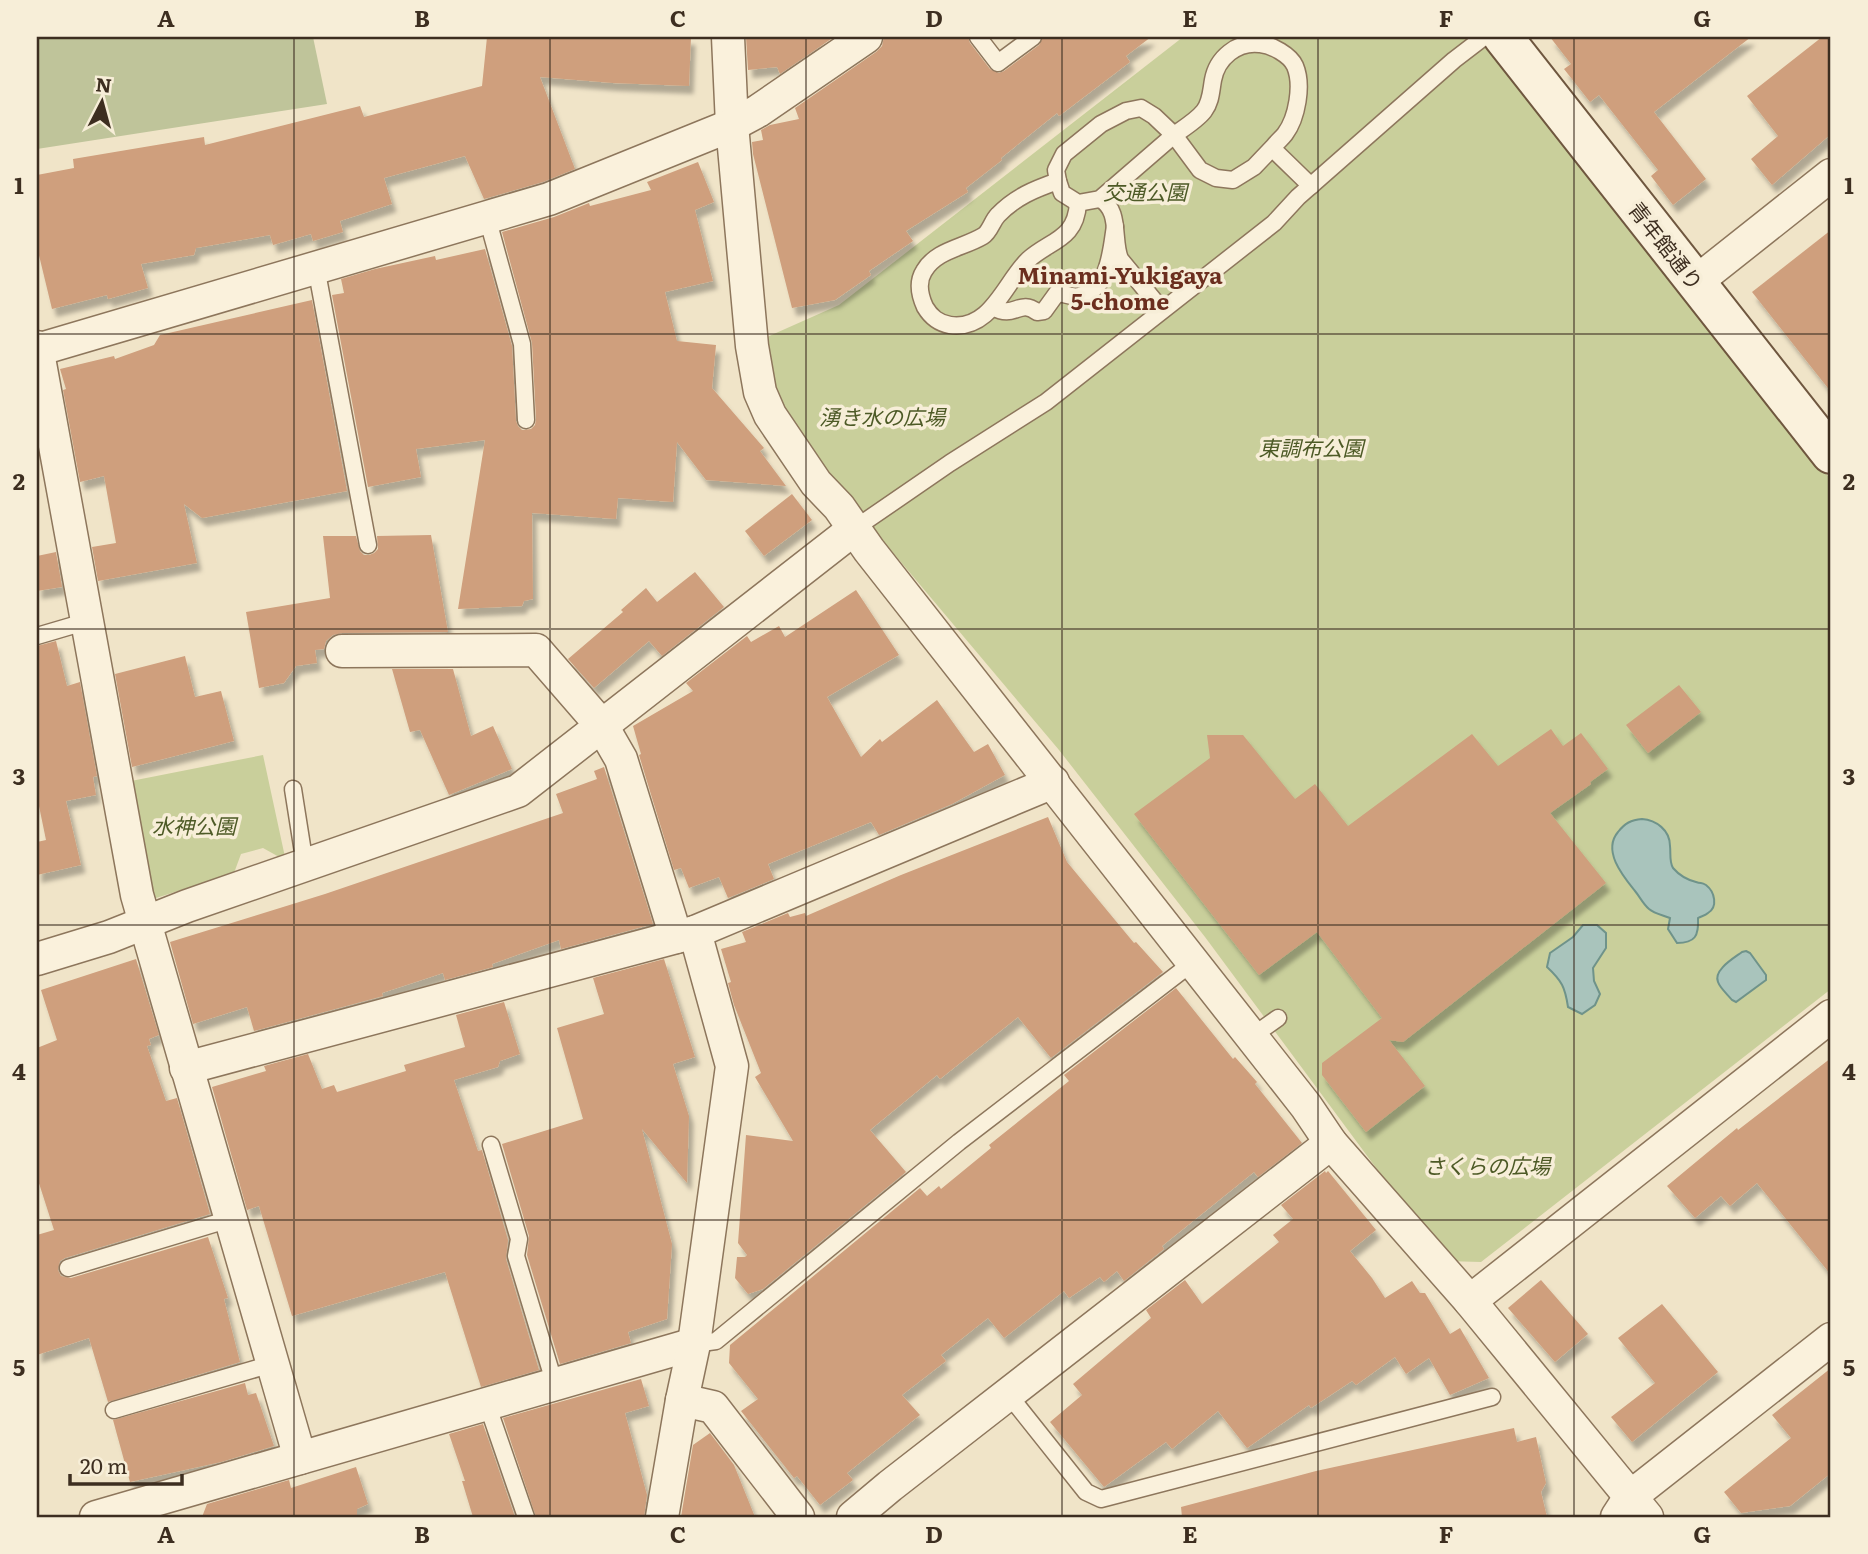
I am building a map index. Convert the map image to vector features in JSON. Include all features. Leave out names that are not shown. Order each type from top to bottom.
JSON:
[{"type":"street","points":[[728,37],[732,125],[752,346],[760,392],[770,415],[816,483],[839,507],[1306,1106],[1331,1143],[1469,1301],[1631,1510],[1831,1339]]},
{"type":"street","points":[[300,1458],[137,895],[37,349],[549,199],[732,125],[758,111],[866,37]]},
{"type":"street","name":"青年館通り","points":[[1503,37],[1831,454]]},
{"type":"street","points":[[1696,282],[1831,175]]},
{"type":"street","points":[[37,959],[109,937],[144,922],[518,792],[854,529]]},
{"type":"street","points":[[342,651],[536,650],[602,726],[621,759],[732,1066],[694,1344],[662,1517]]},
{"type":"street","points":[[186,1068],[686,935],[1053,782]]},
{"type":"street","points":[[1469,1301],[1831,1016]]},
{"type":"street","points":[[853,1517],[1331,1143]]},
{"type":"street","points":[[96,1517],[694,1344]]},
{"type":"street","points":[[682,1400],[713,1407],[798,1517]]},
{"type":"lane","points":[[978,37],[998,63],[1033,37]]},
{"type":"lane","points":[[854,529],[1046,401],[1274,223],[1311,186],[1454,60],[1484,37]]},
{"type":"lane","points":[[1174,135],[1100,199],[1078,203],[1062,193],[1056,170],[1064,154],[1101,124],[1126,111],[1141,108],[1174,135],[1200,170],[1216,178],[1233,180],[1254,167],[1286,132],[1296,110],[1299,90],[1295,65],[1279,50],[1259,44],[1239,47],[1224,56],[1213,76],[1211,96],[1204,111],[1174,135]]},
{"type":"lane","points":[[1274,146],[1275,151],[1311,186]]},
{"type":"lane","points":[[1058,181],[1024,193],[995,217],[986,234],[938,255],[925,269],[919,284],[923,303],[937,322],[959,325],[981,317],[993,307],[1026,262],[1070,230],[1078,212],[1078,203]]},
{"type":"lane","points":[[1100,199],[1107,203],[1112,212],[1116,250],[1120,259],[1162,310]]},
{"type":"lane","points":[[487,217],[522,344],[526,420]]},
{"type":"lane","points":[[993,307],[1007,312],[1023,306],[1029,306],[1037,312],[1044,311],[1057,293],[1079,296],[1088,292],[1102,278],[1108,266],[1115,226]]},
{"type":"lane","points":[[316,267],[368,545]]},
{"type":"lane","points":[[37,636],[88,621]]},
{"type":"lane","points":[[293,789],[305,865]]},
{"type":"lane","points":[[694,1344],[716,1341],[960,1142],[1192,963]]},
{"type":"lane","points":[[1251,1037],[1278,1018]]},
{"type":"lane","points":[[491,1145],[519,1239],[516,1256],[555,1385]]},
{"type":"lane","points":[[68,1268],[230,1219]]},
{"type":"lane","points":[[114,1410],[272,1364]]},
{"type":"lane","points":[[1008,1394],[1086,1492],[1101,1499],[1492,1397]]},
{"type":"lane","points":[[487,1404],[526,1517]]},
{"type":"green space","points":[[37,37],[313,37],[327,104],[37,149]]},
{"type":"green space","name":"東調布公園","points":[[1183,37],[1484,37],[1831,480],[1831,989],[1481,1262],[1445,1261],[1205,937],[1059,750],[778,416],[767,374],[767,337],[839,305]]},
{"type":"green space","name":"水神公園","points":[[263,755],[285,857],[281,858],[263,848],[241,854],[234,873],[153,899],[131,781]]},
{"type":"water","points":[[1642,819],[1657,824],[1668,835],[1673,868],[1687,879],[1706,885],[1713,895],[1713,907],[1698,918],[1697,934],[1688,942],[1677,943],[1668,929],[1670,918],[1647,907],[1625,878],[1613,855],[1612,847],[1618,832],[1628,822]]},
{"type":"water","points":[[1583,925],[1597,925],[1606,933],[1606,948],[1593,968],[1594,981],[1600,994],[1595,1005],[1582,1014],[1568,1007],[1562,985],[1547,967],[1550,953],[1573,937]]},
{"type":"water","points":[[1746,951],[1766,975],[1766,980],[1736,1002],[1722,989],[1717,978],[1725,965]]},
{"type":"building","points":[[487,37],[691,37],[689,86],[540,77],[575,169],[543,182],[484,199],[465,156],[384,178],[392,204],[340,221],[343,232],[313,241],[311,234],[273,245],[270,235],[196,248],[194,255],[141,264],[148,288],[108,299],[107,295],[52,309],[37,247],[37,175],[74,168],[73,159],[204,137],[205,145],[360,106],[364,117],[482,86]]},
{"type":"building","points":[[746,37],[834,37],[780,74],[777,67],[748,70]]},
{"type":"building","points":[[884,37],[968,37],[990,69],[999,73],[1039,45],[1043,37],[1151,37],[1126,56],[1130,62],[1059,116],[1057,113],[966,188],[968,192],[906,231],[913,241],[869,271],[871,275],[835,300],[792,308],[752,142],[763,140],[761,130],[770,125],[799,119],[795,108],[876,52],[882,46]]},
{"type":"building","points":[[1550,37],[1751,37],[1654,112],[1706,179],[1673,205],[1651,176],[1658,170],[1599,95],[1590,102],[1564,69],[1571,64]]},
{"type":"building","points":[[1822,37],[1831,37],[1831,134],[1772,185],[1751,159],[1778,136],[1747,96]]},
{"type":"building","points":[[698,162],[714,202],[695,210],[713,281],[665,292],[677,341],[716,345],[712,388],[764,448],[760,451],[786,486],[706,480],[677,442],[673,502],[618,498],[616,519],[532,513],[533,599],[524,601],[522,606],[458,609],[485,440],[416,449],[421,477],[368,487],[332,295],[344,293],[341,279],[435,256],[436,260],[485,249],[512,346],[516,421],[522,430],[531,429],[536,419],[532,343],[502,232],[554,217],[589,203],[590,206],[651,190],[647,182]]},
{"type":"building","points":[[1831,230],[1831,392],[1752,292]]},
{"type":"building","points":[[312,300],[347,491],[202,518],[184,504],[197,563],[98,581],[92,547],[116,543],[104,476],[80,482],[63,390],[66,389],[60,369],[114,356],[115,359],[154,345],[160,335]]},
{"type":"building","points":[[792,494],[812,520],[764,556],[745,531]]},
{"type":"building","points":[[431,535],[448,632],[333,635],[326,641],[324,649],[315,650],[317,663],[296,666],[284,683],[259,688],[246,612],[330,598],[323,536],[356,536],[360,551],[369,555],[378,549],[377,536]]},
{"type":"building","points":[[56,552],[62,587],[37,591],[37,556]]},
{"type":"building","points":[[695,572],[724,607],[662,656],[649,641],[594,688],[568,659],[623,612],[621,610],[646,588],[657,602]]},
{"type":"building","points":[[856,590],[899,655],[827,697],[861,757],[880,739],[882,742],[937,700],[974,752],[988,744],[1005,775],[952,804],[879,835],[871,822],[768,864],[774,879],[728,898],[719,877],[689,888],[681,868],[674,870],[639,755],[641,754],[633,726],[693,691],[686,683],[747,636],[751,642],[779,626],[785,637]]},
{"type":"building","points":[[56,641],[67,686],[80,682],[97,776],[93,777],[96,795],[66,801],[81,865],[37,875],[37,842],[46,840],[39,806],[37,807],[37,646]]},
{"type":"building","points":[[185,656],[195,697],[221,691],[234,741],[132,767],[115,674]]},
{"type":"building","points":[[392,669],[453,669],[471,736],[493,726],[512,769],[449,795],[420,730],[410,732]]},
{"type":"building","points":[[1679,685],[1701,712],[1648,753],[1626,725]]},
{"type":"building","points":[[1551,729],[1563,746],[1581,733],[1608,769],[1550,813],[1606,883],[1403,1042],[1389,1040],[1425,1086],[1366,1132],[1322,1075],[1322,1063],[1382,1018],[1317,932],[1259,975],[1134,814],[1210,758],[1207,735],[1243,735],[1295,799],[1315,784],[1348,826],[1472,734],[1498,766]]},
{"type":"building","points":[[604,767],[653,924],[561,949],[559,940],[492,964],[493,967],[445,980],[443,973],[382,993],[383,996],[254,1031],[247,1007],[193,1024],[170,942],[325,894],[563,813],[556,794],[597,779],[594,771]]},
{"type":"building","points":[[1048,817],[1067,862],[1134,943],[1136,942],[1163,972],[1051,1058],[1018,1017],[940,1079],[937,1075],[870,1130],[906,1172],[763,1289],[748,1294],[735,1278],[737,1257],[747,1255],[738,1243],[746,1135],[793,1141],[755,1077],[761,1073],[734,1005],[728,983],[731,982],[721,949],[746,942],[742,932],[788,913],[790,917],[805,913],[806,916]]},
{"type":"building","points":[[136,959],[159,1035],[149,1039],[151,1045],[147,1046],[166,1101],[177,1098],[210,1214],[65,1258],[60,1261],[58,1270],[61,1276],[71,1278],[208,1237],[228,1298],[224,1299],[240,1362],[108,1402],[89,1338],[37,1355],[37,1235],[54,1230],[37,1177],[37,1048],[57,1040],[41,990]]},
{"type":"building","points":[[664,959],[695,1057],[673,1064],[689,1116],[687,1183],[642,1129],[672,1244],[667,1319],[628,1332],[631,1343],[560,1364],[527,1255],[529,1236],[502,1144],[583,1119],[557,1028],[604,1014],[593,978]]},
{"type":"building","points":[[1176,988],[1233,1059],[1235,1057],[1257,1082],[1255,1084],[1302,1143],[1258,1177],[1254,1172],[1162,1246],[1164,1249],[1124,1281],[1117,1271],[1104,1282],[1100,1277],[1069,1298],[1064,1291],[1004,1338],[988,1318],[941,1355],[946,1361],[902,1395],[920,1415],[847,1473],[853,1480],[820,1505],[797,1476],[794,1478],[741,1411],[758,1399],[729,1363],[730,1345],[920,1188],[927,1196],[939,1186],[941,1189],[991,1148],[989,1145],[1069,1081],[1064,1075]]},
{"type":"building","points":[[504,1002],[520,1054],[500,1061],[498,1067],[454,1080],[478,1151],[482,1150],[508,1240],[506,1259],[539,1370],[481,1387],[445,1272],[292,1316],[259,1206],[247,1210],[212,1087],[266,1071],[264,1066],[308,1054],[322,1089],[334,1085],[337,1092],[406,1071],[404,1065],[465,1047],[456,1015]]},
{"type":"building","points":[[1831,1058],[1831,1275],[1757,1183],[1730,1206],[1721,1196],[1695,1218],[1667,1186],[1737,1128],[1738,1130]]},
{"type":"building","points":[[1328,1171],[1376,1230],[1350,1251],[1385,1298],[1412,1281],[1420,1293],[1425,1293],[1450,1334],[1460,1328],[1489,1378],[1450,1395],[1429,1358],[1406,1374],[1395,1357],[1356,1385],[1352,1381],[1311,1408],[1309,1405],[1247,1448],[1218,1411],[1172,1449],[1166,1442],[1104,1487],[1050,1422],[1082,1395],[1073,1384],[1151,1318],[1146,1310],[1185,1280],[1202,1304],[1279,1242],[1273,1235],[1293,1219],[1281,1205]]},
{"type":"building","points":[[1541,1280],[1588,1334],[1555,1362],[1508,1308]]},
{"type":"building","points":[[1662,1304],[1718,1372],[1632,1442],[1611,1417],[1655,1383],[1618,1338]]},
{"type":"building","points":[[1831,1368],[1831,1473],[1790,1506],[1741,1513],[1724,1492],[1791,1438],[1772,1415]]},
{"type":"building","points":[[641,1379],[649,1406],[625,1413],[647,1495],[644,1517],[536,1517],[503,1418]]},
{"type":"building","points":[[245,1383],[248,1395],[256,1393],[274,1446],[221,1462],[130,1482],[113,1420]]},
{"type":"building","points":[[483,1424],[515,1517],[473,1517],[462,1481],[465,1481],[449,1434]]},
{"type":"building","points":[[1514,1428],[1517,1442],[1536,1437],[1546,1483],[1541,1492],[1547,1517],[1182,1517],[1181,1507],[1316,1471]]},
{"type":"building","points":[[710,1433],[734,1465],[755,1517],[681,1517],[693,1445]]},
{"type":"building","points":[[356,1467],[368,1504],[357,1509],[357,1517],[202,1517],[207,1504],[289,1480],[291,1488]]},
{"type":"district","name":"Minami-Yukigaya 5-chome","points":[[1120,287]]},
{"type":"park label","name":"交通公園","points":[[1145,190]]},
{"type":"park label","name":"湧き水の広場","points":[[882,415]]},
{"type":"park label","name":"さくらの広場","points":[[1487,1164]]}]
